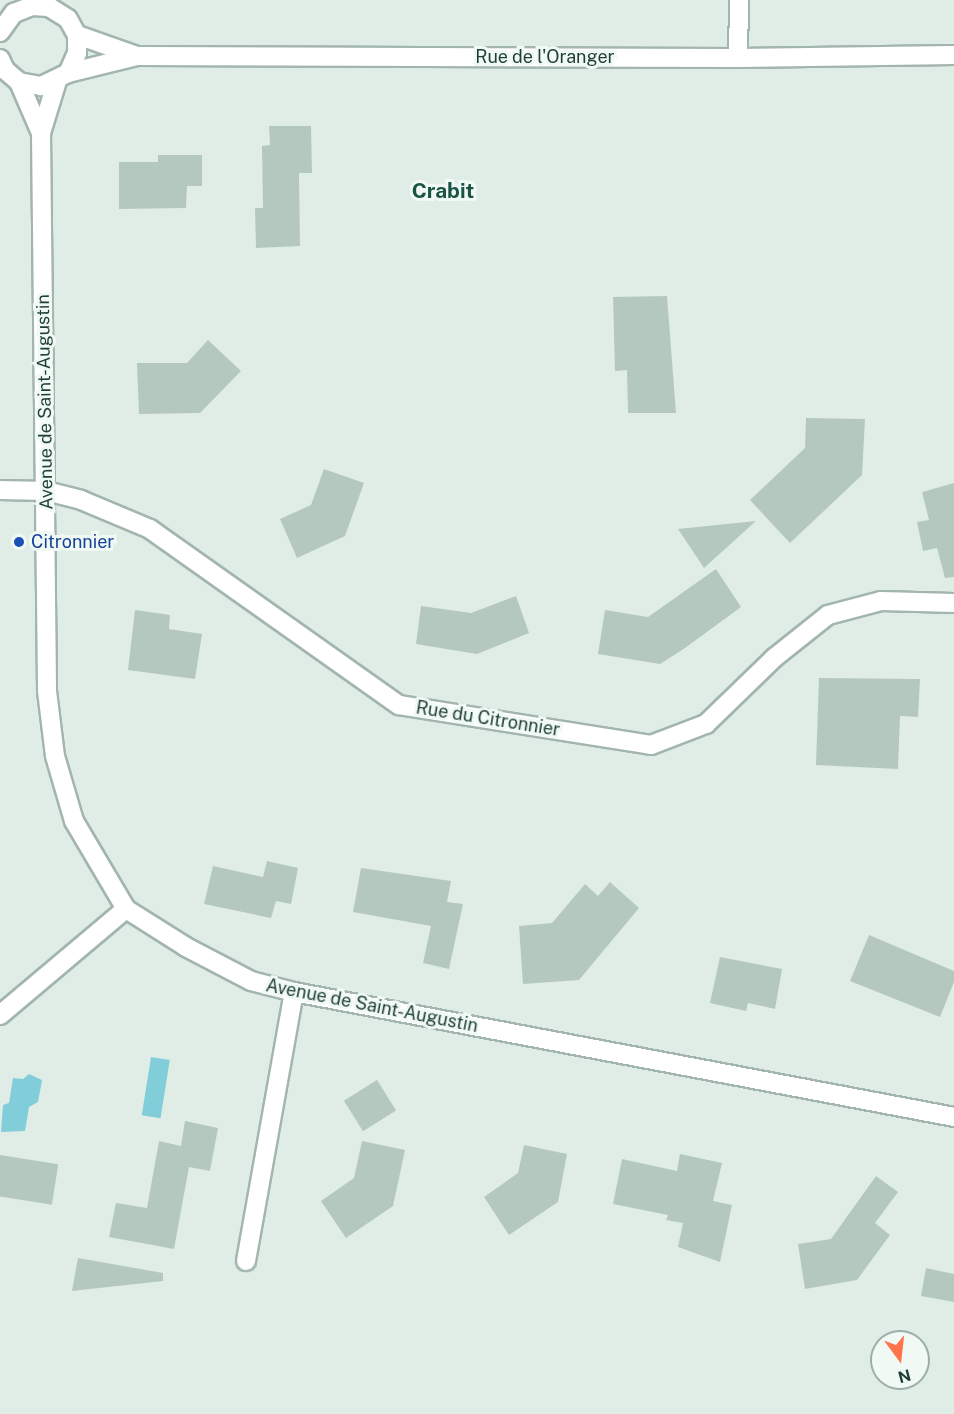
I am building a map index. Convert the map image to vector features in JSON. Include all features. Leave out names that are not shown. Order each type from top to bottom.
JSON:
[{"type":"street","points":[[738,58],[739,0]]},
{"type":"street","points":[[0,32],[14,13],[33,3],[59,6],[76,35]]},
{"type":"street","name":"Rue de l'Oranger","points":[[76,35],[136,56]]},
{"type":"street","name":"Avenue de Saint-Augustin","points":[[76,35],[77,53],[62,77],[41,133],[47,691],[55,756],[74,822],[126,909],[186,947],[250,981],[294,992],[954,1117]]},
{"type":"street","name":"Rue de l'Oranger","points":[[6,70],[40,86],[62,77],[136,56],[738,58],[954,55]]},
{"type":"street","name":"Avenue de Saint-Augustin","points":[[6,70],[41,133]]},
{"type":"street","name":"Rue du Citronnier","points":[[0,490],[46,491],[81,500],[150,529],[399,705],[651,745],[706,724],[774,658],[828,615],[881,601],[954,603]]},
{"type":"street","points":[[0,1015],[126,909]]},
{"type":"street","points":[[246,1261],[294,992]]},
{"type":"water","points":[[151,1057],[170,1060],[161,1118],[142,1115]]},
{"type":"water","points":[[29,1074],[42,1080],[38,1102],[29,1107],[25,1131],[1,1132],[3,1105],[9,1103],[13,1078],[23,1079]]},
{"type":"building","points":[[269,126],[311,126],[312,173],[299,173],[300,246],[256,248],[255,208],[263,208],[262,146],[270,145]]},
{"type":"building","points":[[158,155],[202,155],[202,186],[187,186],[186,208],[119,209],[119,162],[158,162]]},
{"type":"building","points":[[667,296],[676,413],[628,413],[627,370],[615,371],[613,297]]},
{"type":"building","points":[[208,340],[241,371],[200,413],[139,414],[137,363],[187,363]]},
{"type":"building","points":[[806,418],[865,419],[862,475],[790,543],[750,500],[805,448]]},
{"type":"building","points":[[324,469],[364,483],[345,536],[297,558],[280,519],[311,505]]},
{"type":"building","points":[[954,483],[954,577],[945,578],[937,548],[923,551],[917,522],[929,520],[922,492]]},
{"type":"building","points":[[756,521],[704,568],[678,529]]},
{"type":"building","points":[[716,569],[741,607],[685,648],[660,664],[598,654],[605,610],[648,617]]},
{"type":"building","points":[[516,596],[529,633],[477,654],[416,644],[421,606],[471,613]]},
{"type":"building","points":[[135,610],[170,615],[169,629],[202,634],[195,679],[128,670]]},
{"type":"building","points":[[819,678],[920,679],[918,717],[900,716],[898,769],[816,765]]},
{"type":"building","points":[[267,861],[298,868],[291,904],[276,901],[271,918],[204,904],[213,866],[263,877]]},
{"type":"building","points":[[361,868],[451,881],[447,902],[463,904],[449,969],[423,963],[431,926],[353,912]]},
{"type":"building","points":[[610,882],[639,908],[579,980],[523,984],[519,926],[552,923],[585,884],[598,896]]},
{"type":"building","points":[[869,935],[954,971],[954,982],[940,1017],[850,981]]},
{"type":"building","points":[[720,957],[782,969],[775,1009],[748,1003],[746,1011],[710,1003]]},
{"type":"building","points":[[377,1080],[396,1111],[363,1131],[344,1101]]},
{"type":"building","points":[[185,1121],[218,1128],[210,1171],[189,1167],[174,1249],[109,1237],[116,1203],[147,1208],[159,1141],[181,1146]]},
{"type":"building","points":[[362,1141],[405,1150],[393,1206],[346,1238],[321,1201],[354,1178]]},
{"type":"building","points":[[524,1145],[567,1154],[558,1202],[509,1235],[484,1197],[518,1173]]},
{"type":"building","points":[[680,1154],[722,1163],[713,1201],[732,1205],[720,1262],[678,1247],[683,1223],[666,1220],[668,1215],[613,1204],[622,1159],[677,1171]]},
{"type":"building","points":[[0,1155],[58,1164],[52,1205],[0,1197]]},
{"type":"building","points":[[876,1176],[898,1192],[875,1223],[890,1235],[857,1280],[805,1289],[798,1244],[831,1239]]},
{"type":"building","points":[[78,1258],[163,1273],[163,1281],[72,1291]]},
{"type":"building","points":[[926,1268],[954,1274],[954,1302],[921,1296]]},
{"type":"place","name":"Citronnier","points":[[19,542]]},
{"type":"district","name":"Crabit","points":[[443,191]]}]
